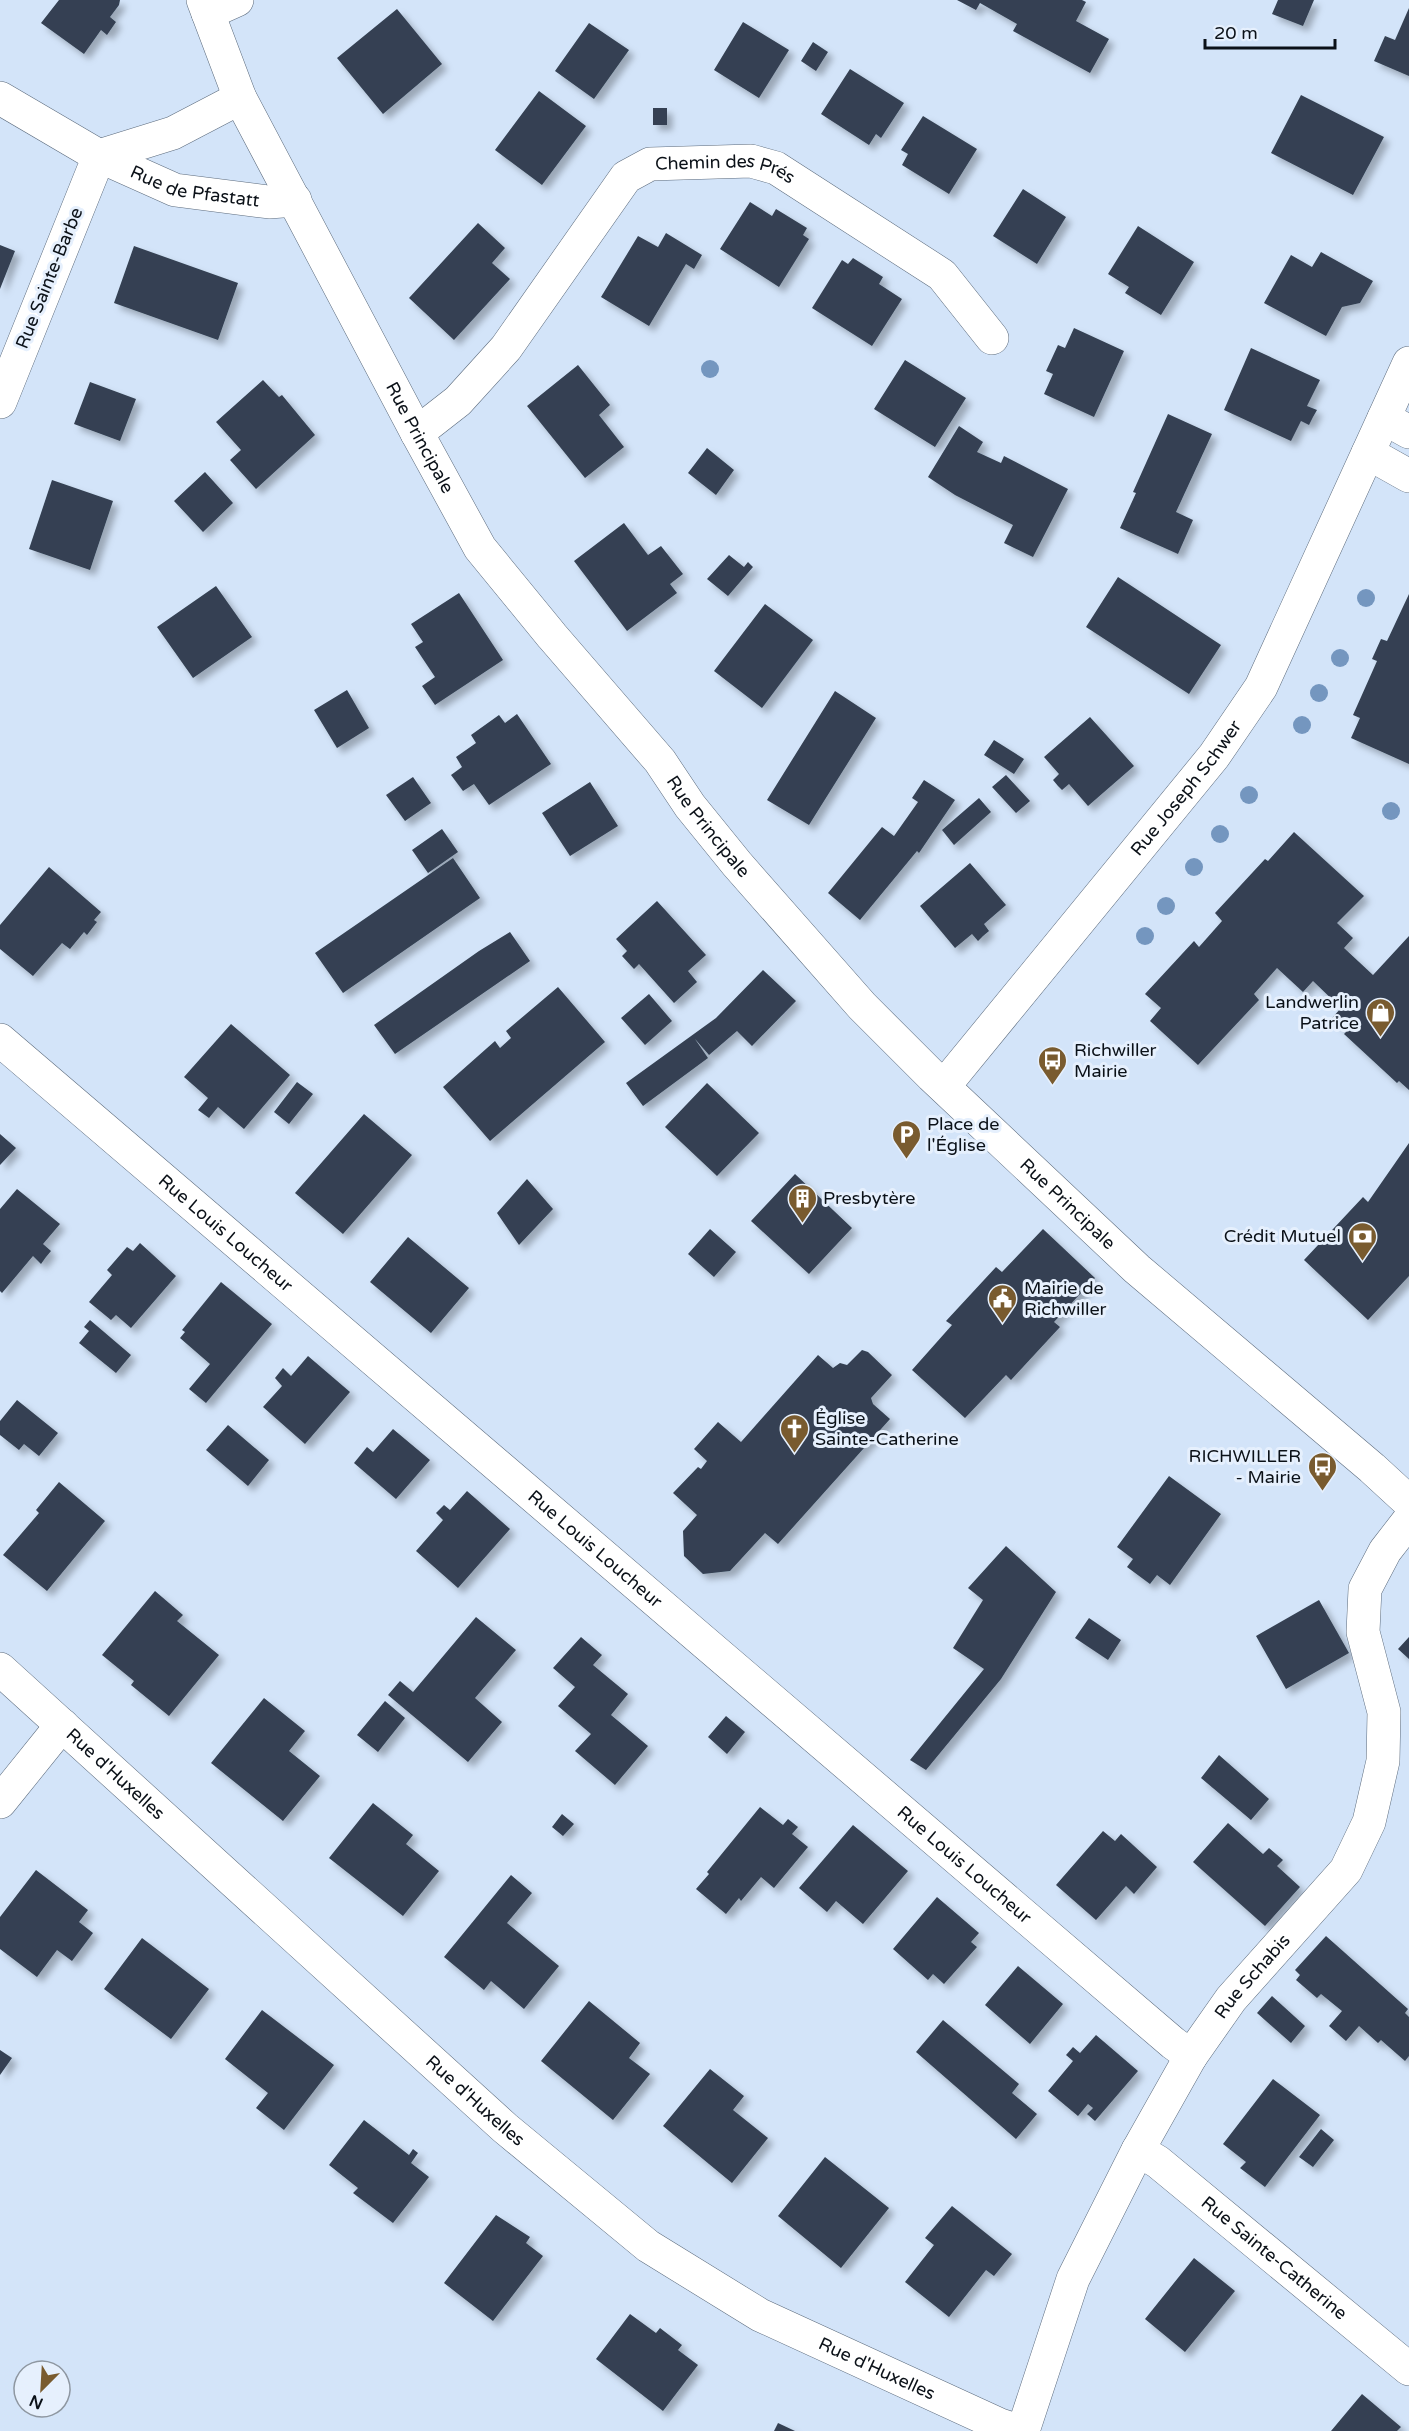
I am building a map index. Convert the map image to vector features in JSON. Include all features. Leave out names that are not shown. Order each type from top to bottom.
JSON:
[{"type":"street","points":[[205,7],[237,0]]},
{"type":"street","name":"Rue Principale","points":[[205,7],[240,98],[480,548],[552,636],[660,761],[690,806],[736,864],[862,1006],[1155,1285],[1372,1468],[1409,1502]]},
{"type":"street","name":"Rue de Pfastatt","points":[[0,98],[99,156],[175,190],[269,202],[296,200]]},
{"type":"street","name":"Rue de Pfastatt","points":[[99,156],[173,133],[240,98]]},
{"type":"street","name":"Rue Sainte-Barbe","points":[[0,402],[99,156]]},
{"type":"street","name":"Chemin des Prés","points":[[417,433],[458,401],[507,348],[626,177],[650,164],[751,161],[776,168],[942,275],[992,338]]},
{"type":"street","name":"Rue Joseph Schwer","points":[[944,1086],[1214,756],[1261,687],[1368,453],[1396,425],[1409,363]]},
{"type":"street","points":[[1368,453],[1409,476]]},
{"type":"street","name":"Rue Louis Loucheur","points":[[0,1040],[1191,2056]]},
{"type":"street","name":"Rue Schabis","points":[[1021,2431],[1073,2279],[1138,2150],[1191,2056],[1231,2000],[1346,1870],[1369,1821],[1383,1761],[1384,1712],[1363,1632],[1365,1589],[1385,1551],[1409,1520]]},
{"type":"street","name":"Rue d'Huxelles","points":[[0,1669],[505,2128],[648,2246],[760,2315],[1000,2425],[1021,2431]]},
{"type":"street","points":[[0,1802],[62,1725]]},
{"type":"street","name":"Rue Sainte-Catherine","points":[[1138,2150],[1158,2162],[1409,2369]]},
{"type":"building","points":[[59,0],[120,0],[110,17],[116,22],[107,35],[101,30],[84,54],[41,23]]},
{"type":"building","points":[[957,0],[1082,0],[1086,2],[1076,21],[1109,39],[1090,73],[1013,31],[1017,24],[980,3],[976,10]]},
{"type":"building","points":[[1278,0],[1314,0],[1303,26],[1272,14]]},
{"type":"building","points":[[1409,8],[1409,76],[1374,61],[1385,36],[1395,40]]},
{"type":"building","points":[[397,9],[442,64],[383,114],[337,58]]},
{"type":"building","points":[[743,22],[789,50],[759,98],[714,70]]},
{"type":"building","points":[[589,23],[629,50],[594,99],[555,71]]},
{"type":"building","points":[[813,42],[828,52],[816,71],[801,61]]},
{"type":"building","points":[[850,69],[904,103],[881,138],[876,134],[869,145],[821,114]]},
{"type":"building","points":[[539,91],[586,126],[542,185],[495,150]]},
{"type":"building","points":[[1301,95],[1384,137],[1353,195],[1271,153]]},
{"type":"building","points":[[653,108],[667,108],[667,125],[653,125]]},
{"type":"building","points":[[923,116],[977,149],[949,194],[902,165],[908,154],[901,150]]},
{"type":"building","points":[[1023,189],[1066,217],[1037,264],[993,236]]},
{"type":"building","points":[[750,202],[772,216],[776,209],[807,228],[803,235],[809,239],[779,287],[720,249]]},
{"type":"building","points":[[478,223],[505,248],[492,263],[510,279],[454,340],[409,298]]},
{"type":"building","points":[[1138,226],[1194,262],[1161,315],[1125,293],[1129,287],[1108,274]]},
{"type":"building","points":[[666,233],[702,255],[694,269],[686,264],[649,326],[601,297],[638,236],[658,247]]},
{"type":"building","points":[[0,245],[15,251],[0,289]]},
{"type":"building","points":[[134,246],[238,283],[218,340],[114,303]]},
{"type":"building","points":[[1321,252],[1373,281],[1360,303],[1342,307],[1326,336],[1264,303],[1291,255],[1312,267]]},
{"type":"building","points":[[853,258],[883,277],[879,284],[902,299],[872,346],[812,308],[842,260],[848,264]]},
{"type":"building","points":[[1074,328],[1124,351],[1094,417],[1044,394],[1053,374],[1046,371],[1058,345],[1065,348]]},
{"type":"building","points":[[1251,348],[1320,380],[1307,406],[1317,410],[1309,425],[1301,421],[1291,441],[1224,410]]},
{"type":"building","points":[[905,360],[966,398],[935,447],[874,409]]},
{"type":"building","points":[[578,365],[610,405],[599,415],[624,447],[585,478],[527,406]]},
{"type":"building","points":[[263,380],[279,397],[282,395],[315,435],[256,489],[230,460],[241,450],[216,422]]},
{"type":"building","points":[[90,382],[136,399],[120,441],[74,424]]},
{"type":"building","points":[[1168,414],[1212,434],[1176,512],[1193,520],[1178,554],[1120,528],[1136,493],[1133,492]]},
{"type":"building","points":[[959,426],[983,442],[977,452],[1001,463],[1004,456],[1068,489],[1033,557],[1004,543],[1013,525],[955,495],[928,477]]},
{"type":"building","points":[[707,448],[734,470],[716,495],[688,473]]},
{"type":"building","points":[[205,472],[233,503],[203,532],[174,501]]},
{"type":"building","points":[[52,480],[113,501],[90,570],[29,549]]},
{"type":"building","points":[[624,523],[648,555],[661,546],[683,574],[670,584],[677,593],[627,631],[574,561]]},
{"type":"building","points":[[729,555],[744,567],[748,562],[753,567],[728,596],[707,579]]},
{"type":"building","points":[[1118,577],[1221,645],[1189,694],[1086,627]]},
{"type":"building","points":[[216,586],[252,637],[193,678],[157,627]]},
{"type":"building","points":[[459,593],[503,660],[435,705],[422,686],[435,677],[415,647],[423,642],[411,624]]},
{"type":"building","points":[[1409,594],[1409,764],[1351,738],[1360,718],[1353,715],[1377,661],[1372,659],[1381,639],[1387,641]]},
{"type":"building","points":[[765,604],[813,640],[762,708],[714,671]]},
{"type":"building","points":[[347,690],[369,728],[337,748],[314,710]]},
{"type":"building","points":[[835,691],[876,718],[809,825],[767,800]]},
{"type":"building","points":[[517,714],[551,764],[489,805],[474,784],[463,791],[451,775],[462,767],[456,757],[476,743],[471,735],[499,715],[505,723]]},
{"type":"building","points":[[1090,717],[1134,766],[1088,806],[1069,784],[1062,790],[1058,786],[1053,780],[1059,774],[1044,757]]},
{"type":"building","points":[[994,740],[1024,759],[1014,774],[984,755]]},
{"type":"building","points":[[1006,775],[1030,801],[1016,813],[992,787]]},
{"type":"building","points":[[413,777],[431,803],[405,821],[386,795]]},
{"type":"building","points":[[924,780],[955,800],[919,853],[917,851],[860,920],[828,893],[882,827],[894,836],[918,802],[912,798]]},
{"type":"building","points":[[590,782],[618,826],[570,856],[542,813]]},
{"type":"building","points":[[979,798],[991,812],[954,845],[942,830]]},
{"type":"building","points":[[442,829],[458,852],[428,873],[412,850]]},
{"type":"building","points":[[1294,832],[1364,896],[1337,923],[1353,938],[1344,948],[1373,975],[1409,936],[1409,1090],[1399,1081],[1397,1083],[1344,1034],[1346,1032],[1332,1018],[1341,1008],[1313,981],[1303,992],[1277,968],[1254,994],[1259,1000],[1198,1065],[1150,1021],[1161,1008],[1145,994],[1194,941],[1199,947],[1222,921],[1215,913],[1265,859],[1268,861]]},
{"type":"building","points":[[453,858],[480,898],[343,993],[315,953]]},
{"type":"building","points":[[970,863],[1006,905],[984,924],[989,931],[978,941],[972,934],[955,948],[920,906]]},
{"type":"building","points":[[49,867],[101,912],[94,920],[97,922],[87,935],[84,932],[70,949],[62,943],[33,976],[0,949],[0,925]]},
{"type":"building","points":[[657,901],[706,955],[688,971],[697,982],[674,1003],[639,964],[634,969],[622,956],[627,951],[616,939]]},
{"type":"building","points":[[510,932],[530,961],[395,1054],[374,1025],[479,951]]},
{"type":"building","points":[[763,970],[796,1001],[752,1046],[737,1031],[709,1055],[695,1039],[708,1058],[643,1106],[626,1083],[716,1018]]},
{"type":"building","points":[[558,987],[605,1042],[490,1141],[443,1087],[495,1041],[500,1048],[511,1038],[506,1031]]},
{"type":"building","points":[[649,994],[672,1021],[645,1045],[621,1018]]},
{"type":"building","points":[[231,1024],[290,1075],[244,1129],[218,1107],[209,1118],[198,1110],[208,1098],[184,1077]]},
{"type":"building","points":[[297,1082],[313,1094],[289,1124],[274,1112]]},
{"type":"building","points":[[707,1083],[759,1133],[717,1176],[665,1127]]},
{"type":"building","points":[[364,1114],[412,1155],[343,1234],[295,1193]]},
{"type":"building","points":[[0,1134],[16,1148],[0,1165]]},
{"type":"building","points":[[1409,1143],[1409,1276],[1368,1320],[1304,1260],[1363,1197],[1368,1202]]},
{"type":"building","name":"Presbytère","points":[[795,1174],[852,1228],[809,1274],[751,1221]]},
{"type":"building","points":[[527,1179],[553,1209],[519,1245],[497,1213]]},
{"type":"building","points":[[17,1189],[60,1224],[43,1244],[51,1251],[41,1264],[33,1256],[2,1293],[0,1291],[0,1209]]},
{"type":"building","points":[[710,1229],[736,1252],[714,1277],[688,1254]]},
{"type":"building","name":"Mairie de Richwiller","points":[[1043,1229],[1095,1278],[1054,1322],[1060,1327],[1011,1380],[1006,1375],[965,1418],[912,1370],[952,1325],[946,1321],[996,1267],[1002,1272]]},
{"type":"building","points":[[408,1237],[469,1288],[431,1333],[370,1282]]},
{"type":"building","points":[[140,1243],[176,1276],[131,1328],[116,1315],[111,1320],[89,1302],[112,1275],[107,1270],[127,1247],[133,1251]]},
{"type":"building","points":[[221,1282],[272,1324],[206,1403],[189,1389],[210,1364],[180,1338],[185,1332],[182,1330]]},
{"type":"building","points":[[90,1320],[131,1355],[116,1373],[79,1343],[89,1331],[84,1327]]},
{"type":"building","name":"Église Sainte-Catherine","points":[[862,1350],[868,1352],[892,1375],[871,1398],[873,1404],[890,1419],[778,1544],[765,1533],[730,1571],[703,1574],[684,1556],[683,1531],[697,1515],[673,1493],[707,1461],[694,1449],[718,1422],[741,1442],[818,1355],[833,1368],[840,1363],[847,1365]]},
{"type":"building","points":[[308,1356],[350,1392],[305,1444],[263,1407],[282,1386],[275,1378],[283,1368],[291,1376]]},
{"type":"building","points":[[17,1400],[58,1433],[39,1456],[24,1444],[19,1450],[0,1435],[0,1421]]},
{"type":"building","points":[[228,1425],[269,1460],[248,1486],[206,1450]]},
{"type":"building","points":[[393,1429],[430,1460],[396,1499],[354,1463],[367,1447],[373,1452]]},
{"type":"building","points":[[1169,1476],[1221,1514],[1170,1585],[1157,1575],[1150,1584],[1127,1567],[1133,1559],[1117,1547]]},
{"type":"building","points":[[59,1482],[105,1521],[47,1591],[3,1555],[39,1513],[36,1510]]},
{"type":"building","points":[[467,1491],[510,1529],[458,1588],[416,1551],[443,1520],[436,1513],[444,1505],[450,1510]]},
{"type":"building","points":[[1006,1546],[1056,1592],[1001,1679],[926,1770],[910,1760],[984,1669],[953,1648],[983,1600],[968,1588]]},
{"type":"building","points":[[155,1591],[183,1615],[177,1621],[219,1655],[169,1716],[131,1685],[134,1681],[102,1655]]},
{"type":"building","points":[[1319,1600],[1349,1653],[1286,1689],[1256,1636]]},
{"type":"building","points":[[476,1617],[516,1650],[475,1698],[502,1722],[468,1762],[388,1695],[400,1681],[413,1692]]},
{"type":"building","points":[[1089,1618],[1121,1640],[1108,1660],[1075,1638]]},
{"type":"building","points":[[581,1637],[602,1655],[593,1665],[628,1694],[611,1715],[648,1746],[615,1785],[575,1751],[591,1734],[558,1706],[575,1687],[553,1668]]},
{"type":"building","points":[[1409,1637],[1409,1659],[1398,1649]]},
{"type":"building","points":[[264,1698],[305,1731],[289,1751],[320,1776],[283,1821],[211,1763]]},
{"type":"building","points":[[385,1701],[405,1718],[378,1752],[357,1735]]},
{"type":"building","points":[[726,1716],[745,1732],[727,1754],[708,1737]]},
{"type":"building","points":[[1219,1755],[1269,1799],[1251,1820],[1201,1778]]},
{"type":"building","points":[[373,1803],[413,1835],[406,1844],[439,1871],[403,1916],[329,1858]]},
{"type":"building","points":[[760,1807],[783,1825],[788,1819],[798,1827],[792,1834],[808,1847],[774,1888],[761,1877],[741,1901],[739,1898],[726,1914],[696,1889]]},
{"type":"building","points":[[562,1814],[574,1824],[563,1836],[552,1827]]},
{"type":"building","points":[[1228,1823],[1263,1854],[1269,1848],[1283,1860],[1277,1866],[1300,1887],[1265,1926],[1193,1862]]},
{"type":"building","points":[[853,1825],[908,1871],[863,1924],[836,1901],[827,1912],[799,1888]]},
{"type":"building","points":[[1103,1831],[1115,1841],[1121,1834],[1157,1867],[1134,1894],[1126,1886],[1096,1920],[1056,1885]]},
{"type":"building","points":[[36,1870],[88,1910],[79,1922],[93,1933],[72,1961],[57,1950],[37,1977],[0,1949],[0,1917]]},
{"type":"building","points":[[511,1875],[532,1893],[507,1923],[559,1966],[524,2009],[491,1981],[484,1990],[444,1957]]},
{"type":"building","points":[[937,1897],[979,1933],[971,1942],[977,1947],[944,1984],[933,1974],[928,1980],[893,1949]]},
{"type":"building","points":[[1326,1936],[1408,2009],[1405,2013],[1409,2017],[1409,2056],[1405,2061],[1381,2040],[1378,2043],[1359,2026],[1346,2041],[1329,2026],[1342,2011],[1321,1994],[1317,1998],[1296,1980],[1300,1975],[1295,1970]]},
{"type":"building","points":[[142,1938],[209,1989],[171,2039],[104,1989]]},
{"type":"building","points":[[1018,1966],[1063,2004],[1030,2044],[985,2005]]},
{"type":"building","points":[[1272,1996],[1305,2026],[1291,2043],[1257,2013]]},
{"type":"building","points":[[589,2001],[640,2043],[629,2058],[650,2074],[613,2120],[541,2061]]},
{"type":"building","points":[[262,2010],[334,2065],[284,2130],[256,2108],[268,2093],[225,2059]]},
{"type":"building","points":[[943,2020],[1019,2084],[1012,2093],[1037,2114],[1016,2139],[916,2052]]},
{"type":"building","points":[[1096,2035],[1138,2071],[1095,2121],[1087,2114],[1093,2108],[1088,2104],[1078,2116],[1048,2091],[1073,2061],[1066,2055],[1073,2047],[1080,2053]]},
{"type":"building","points":[[0,2050],[12,2058],[0,2075]]},
{"type":"building","points":[[710,2069],[744,2096],[733,2110],[768,2138],[732,2183],[663,2126]]},
{"type":"building","points":[[1273,2079],[1320,2115],[1265,2187],[1240,2168],[1246,2162],[1223,2144]]},
{"type":"building","points":[[364,2120],[409,2155],[413,2149],[418,2153],[411,2163],[429,2177],[393,2223],[353,2193],[358,2188],[329,2165]]},
{"type":"building","points":[[1321,2129],[1334,2140],[1313,2167],[1299,2157]]},
{"type":"building","points":[[825,2157],[889,2208],[841,2268],[778,2216]]},
{"type":"building","points":[[952,2206],[1012,2254],[994,2276],[986,2270],[949,2317],[905,2282],[934,2245],[925,2238]]},
{"type":"building","points":[[496,2215],[530,2237],[526,2243],[543,2256],[493,2321],[444,2283]]},
{"type":"building","points":[[1194,2258],[1235,2291],[1185,2352],[1145,2319]]},
{"type":"building","points":[[630,2314],[656,2333],[660,2328],[682,2345],[678,2350],[698,2365],[663,2411],[596,2359]]},
{"type":"building","points":[[1362,2394],[1401,2427],[1397,2431],[1331,2431]]},
{"type":"building","points":[[778,2423],[795,2431],[774,2431]]},
{"type":"place","name":"Landwerlin Patrice","points":[[1380,1038]]},
{"type":"place","name":"Richwiller Mairie","points":[[1053,1086]]},
{"type":"place","name":"Place de l'Église","points":[[906,1160]]},
{"type":"place","name":"Presbytère","points":[[802,1224]]},
{"type":"place","name":"Crédit Mutuel","points":[[1362,1262]]},
{"type":"place","name":"Mairie de Richwiller","points":[[1003,1324]]},
{"type":"place","name":"Église Sainte-Catherine","points":[[794,1454]]},
{"type":"place","name":"RICHWILLER - Mairie","points":[[1322,1492]]}]
